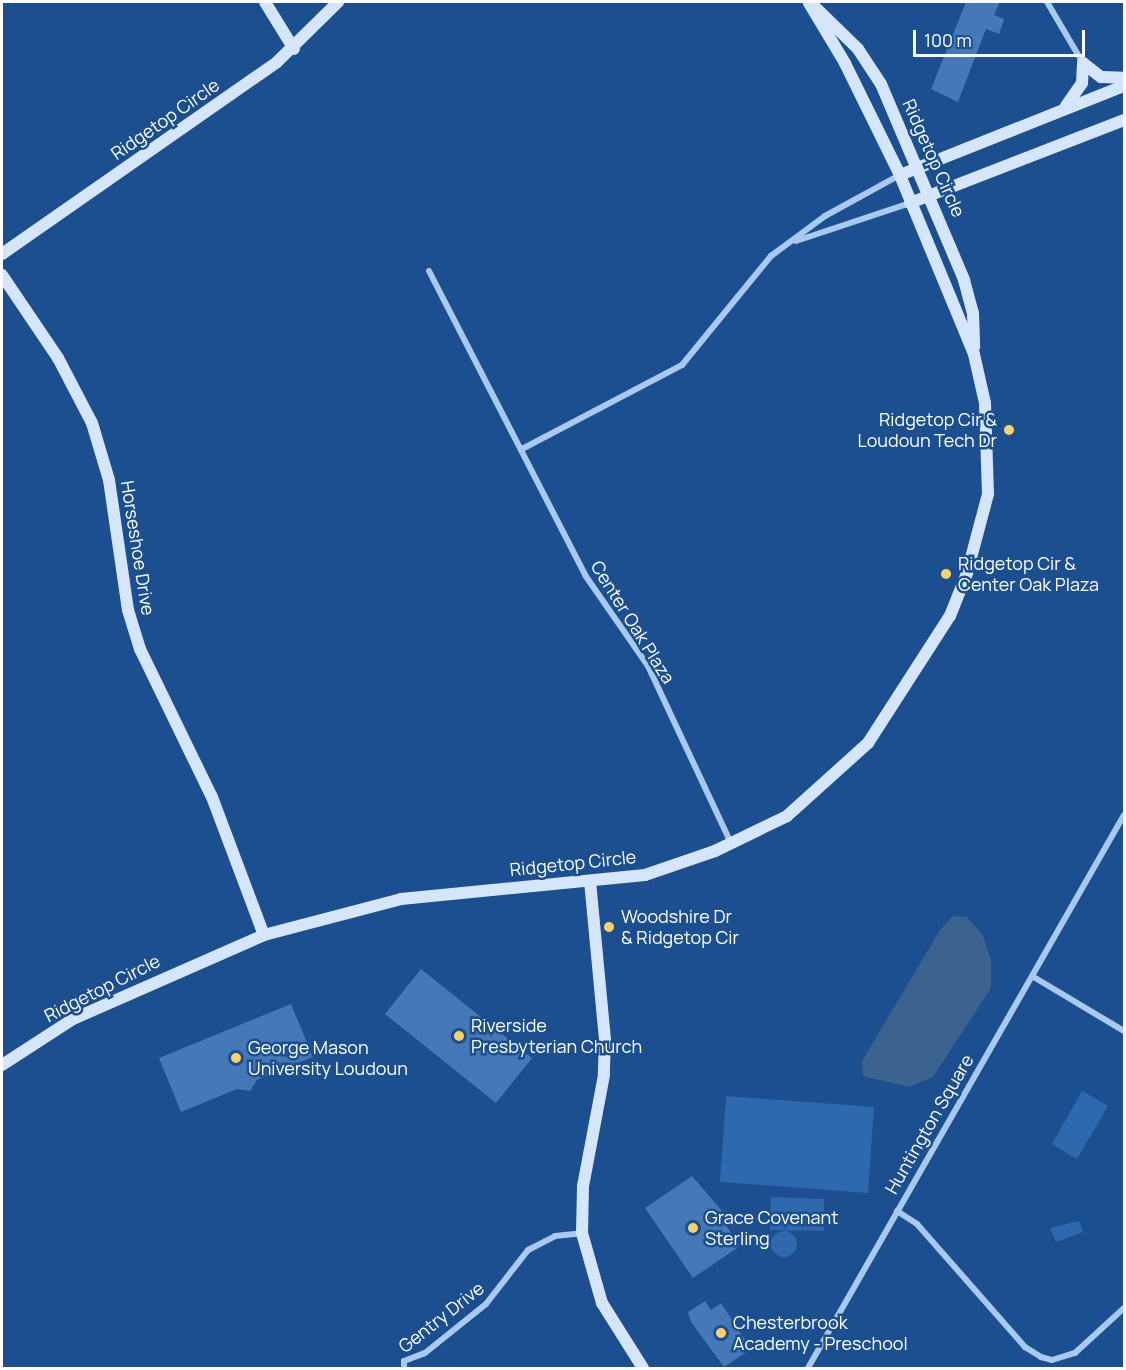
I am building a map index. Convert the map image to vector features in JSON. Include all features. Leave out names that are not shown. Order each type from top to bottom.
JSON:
[{"type":"street","points":[[265,2],[294,49]]},
{"type":"street","name":"Ridgetop Circle","points":[[2,254],[294,49],[338,2]]},
{"type":"street","name":"Ridgetop Circle","points":[[809,2],[834,21],[858,49],[881,84],[932,198],[973,313],[974,354]]},
{"type":"street","name":"Ridgetop Circle","points":[[2,1065],[73,1019],[264,935],[401,899],[645,875],[732,845],[787,816],[850,762],[892,710],[951,616],[979,536],[989,483],[985,403],[974,354],[900,175],[845,63],[809,2]]},
{"type":"street","points":[[1047,2],[1083,63],[1104,78],[1125,78]]},
{"type":"street","points":[[1063,109],[1080,88],[1083,63]]},
{"type":"street","points":[[522,449],[682,365],[755,271],[825,216],[900,175],[1125,86]]},
{"type":"street","points":[[790,243],[910,203],[932,198],[1125,120]]},
{"type":"street","name":"Center Oak Plaza","points":[[429,271],[585,575],[648,666],[732,845]]},
{"type":"street","name":"Horseshoe Drive","points":[[2,275],[58,358],[92,423],[110,480],[128,610],[140,649],[212,797],[264,935]]},
{"type":"street","name":"Huntington Square","points":[[1125,815],[897,1211],[917,1224],[1025,1347],[1041,1358],[1052,1360],[1076,1353],[1125,1308]]},
{"type":"street","points":[[590,881],[605,1040],[602,1085],[583,1186],[582,1233],[602,1303],[643,1368]]},
{"type":"street","points":[[1032,976],[1125,1031]]},
{"type":"street","points":[[808,1368],[897,1211]]},
{"type":"street","name":"Gentry Drive","points":[[404,1368],[404,1361],[425,1353],[486,1305],[528,1250],[555,1236],[582,1233]]},
{"type":"shaded area","points":[[953,916],[967,917],[983,935],[991,961],[991,988],[933,1077],[909,1087],[863,1076],[862,1061],[940,930]]},
{"type":"shaded area","points":[[1082,1091],[1108,1106],[1077,1159],[1052,1144]]},
{"type":"shaded area","points":[[726,1096],[874,1107],[868,1193],[720,1182]]},
{"type":"shaded area","points":[[771,1197],[824,1199],[824,1231],[770,1230]]},
{"type":"shaded area","points":[[1079,1221],[1083,1232],[1056,1242],[1050,1228]]},
{"type":"shaded area","points":[[784,1231],[793,1235],[797,1244],[793,1253],[784,1257],[775,1253],[771,1244],[775,1235]]},
{"type":"building","points":[[966,2],[1000,2],[994,15],[1004,19],[999,34],[986,29],[958,102],[931,89]]},
{"type":"building","name":"Riverside Presbyterian Church","points":[[421,969],[532,1058],[496,1103],[385,1014]]},
{"type":"building","name":"George Mason University Loudoun","points":[[291,1004],[313,1057],[257,1080],[250,1091],[237,1089],[181,1112],[159,1058]]},
{"type":"building","name":"Grace Covenant Sterling","points":[[692,1176],[728,1218],[723,1221],[740,1246],[693,1278],[645,1208]]},
{"type":"building","name":"Chesterbrook Academy - Preschool","points":[[705,1301],[711,1310],[721,1303],[751,1349],[724,1367],[691,1322],[688,1312]]},
{"type":"place","name":"Ridgetop Cir & Loudoun Tech Dr","points":[[1009,430]]},
{"type":"place","name":"Ridgetop Cir & Center Oak Plaza","points":[[946,574]]},
{"type":"place","name":"Woodshire Dr & Ridgetop Cir","points":[[609,927]]},
{"type":"place","name":"Riverside Presbyterian Church","points":[[459,1036]]},
{"type":"place","name":"George Mason University Loudoun","points":[[236,1058]]},
{"type":"place","name":"Grace Covenant Sterling","points":[[693,1228]]},
{"type":"place","name":"Chesterbrook Academy - Preschool","points":[[721,1333]]}]
